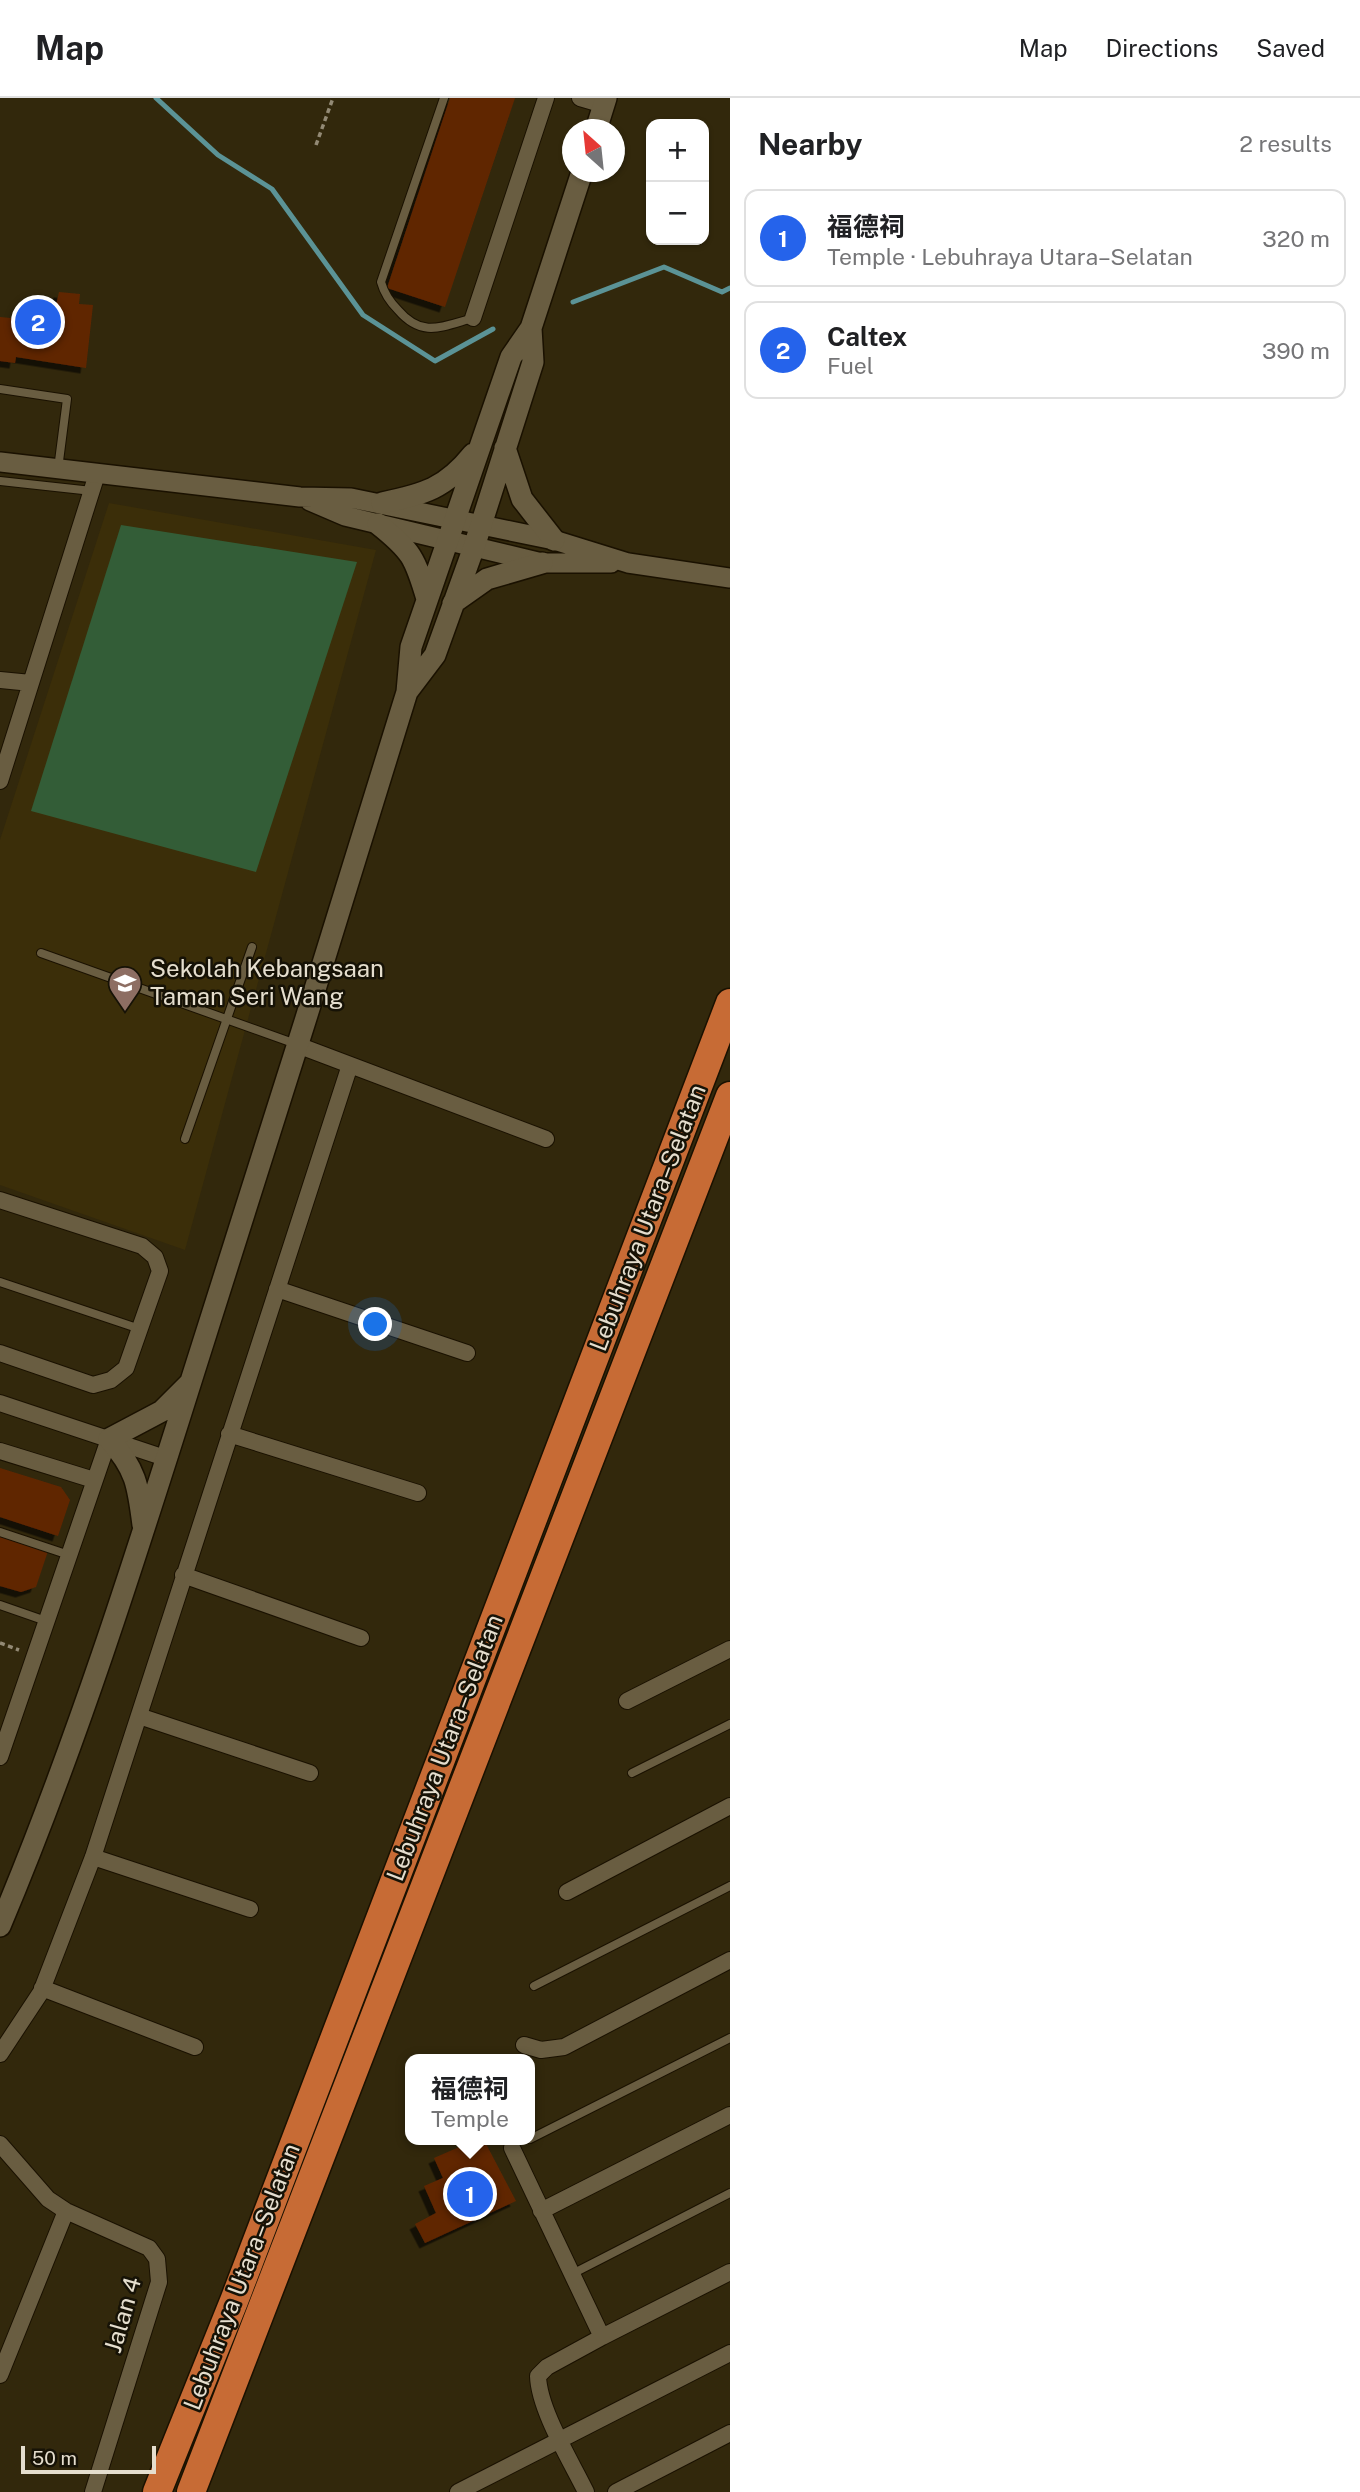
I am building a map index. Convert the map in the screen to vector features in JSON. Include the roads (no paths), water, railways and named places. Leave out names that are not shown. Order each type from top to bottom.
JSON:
[{"type":"highway","name":"Lebuhraya Utara–Selatan","points":[[157,2492],[239,2288],[730,1003]]},
{"type":"highway","name":"Lebuhraya Utara–Selatan","points":[[191,2492],[730,1096]]},
{"type":"main road","points":[[600,119],[605,102]]},
{"type":"main road","points":[[1,1923],[31,1854],[168,1459],[300,1045],[407,692],[411,647],[511,357],[531,328],[579,182]]},
{"type":"main road","points":[[407,692],[435,655],[474,547],[533,362],[531,328]]},
{"type":"main road","points":[[382,503],[420,495],[441,486],[460,471],[483,442]]},
{"type":"main road","points":[[506,448],[522,499],[554,540]]},
{"type":"main road","points":[[379,524],[406,546],[414,557],[427,599]]},
{"type":"main road","points":[[453,603],[486,579],[542,563]]},
{"type":"main road","points":[[144,1530],[138,1482],[127,1459],[108,1439],[162,1411],[191,1382]]},
{"type":"main road","points":[[0,1887],[31,1854]]},
{"type":"street","points":[[473,318],[546,98]]},
{"type":"street","points":[[580,98],[605,102]]},
{"type":"street","points":[[0,462],[58,469],[94,483],[351,498],[554,540],[628,563]]},
{"type":"street","points":[[0,781],[94,483]]},
{"type":"street","points":[[300,497],[345,516],[542,563],[628,563],[730,578]]},
{"type":"street","points":[[0,680],[31,684]]},
{"type":"street","points":[[300,1045],[546,1139]]},
{"type":"street","points":[[0,2054],[42,1988],[93,1857],[350,1065]]},
{"type":"street","points":[[0,1200],[142,1246],[155,1258],[160,1271],[126,1368],[111,1380],[93,1385],[0,1353]]},
{"type":"street","points":[[277,1289],[467,1353]]},
{"type":"street","points":[[0,1403],[168,1459]]},
{"type":"street","points":[[229,1434],[418,1493]]},
{"type":"street","points":[[0,1756],[108,1439]]},
{"type":"street","points":[[0,1451],[94,1480]]},
{"type":"street","points":[[183,1575],[361,1637]]},
{"type":"street","points":[[627,1701],[730,1649]]},
{"type":"street","points":[[139,1716],[310,1773]]},
{"type":"street","points":[[567,1892],[730,1806]]},
{"type":"street","points":[[93,1857],[250,1909]]},
{"type":"street","points":[[524,2045],[541,2050],[564,2047],[730,1960]]},
{"type":"street","points":[[42,1988],[195,2047]]},
{"type":"street","points":[[541,2211],[730,2115]]},
{"type":"street","name":"Jalan 4","points":[[0,2144],[32,2183],[66,2211],[149,2248],[159,2270],[159,2282],[93,2492]]},
{"type":"street","points":[[512,2148],[602,2337]]},
{"type":"street","points":[[0,2375],[7,2334],[66,2211]]},
{"type":"street","points":[[586,2492],[538,2387],[538,2376],[547,2367],[602,2337],[730,2272]]},
{"type":"street","points":[[458,2492],[730,2353]]},
{"type":"street","points":[[616,2492],[730,2433]]},
{"type":"lane","points":[[444,98],[381,282],[392,304],[409,324],[432,329],[473,318]]},
{"type":"lane","points":[[0,389],[68,399],[58,469]]},
{"type":"lane","points":[[0,481],[94,483]]},
{"type":"lane","points":[[186,1139],[252,947]]},
{"type":"lane","points":[[41,953],[300,1045]]},
{"type":"lane","points":[[0,1282],[141,1329]]},
{"type":"lane","points":[[0,1532],[69,1555]]},
{"type":"lane","points":[[0,1605],[46,1621]]},
{"type":"lane","points":[[632,1773],[730,1724]]},
{"type":"lane","points":[[534,1986],[730,1886]]},
{"type":"lane","points":[[535,2136],[730,2038]]},
{"type":"lane","points":[[512,2148],[518,2145]]},
{"type":"lane","points":[[572,2273],[730,2193]]},
{"type":"waterway","points":[[156,98],[218,155],[272,189],[363,315],[435,361],[493,329]]},
{"type":"waterway","points":[[573,302],[664,267],[722,292],[730,288]]},
{"type":"place","name":"Caltex","points":[[38,322]]},
{"type":"place","name":"Sekolah Kebangsaan Taman Seri Wang","points":[[125,1013]]},
{"type":"place","name":"福德祠","points":[[470,2194]]}]
